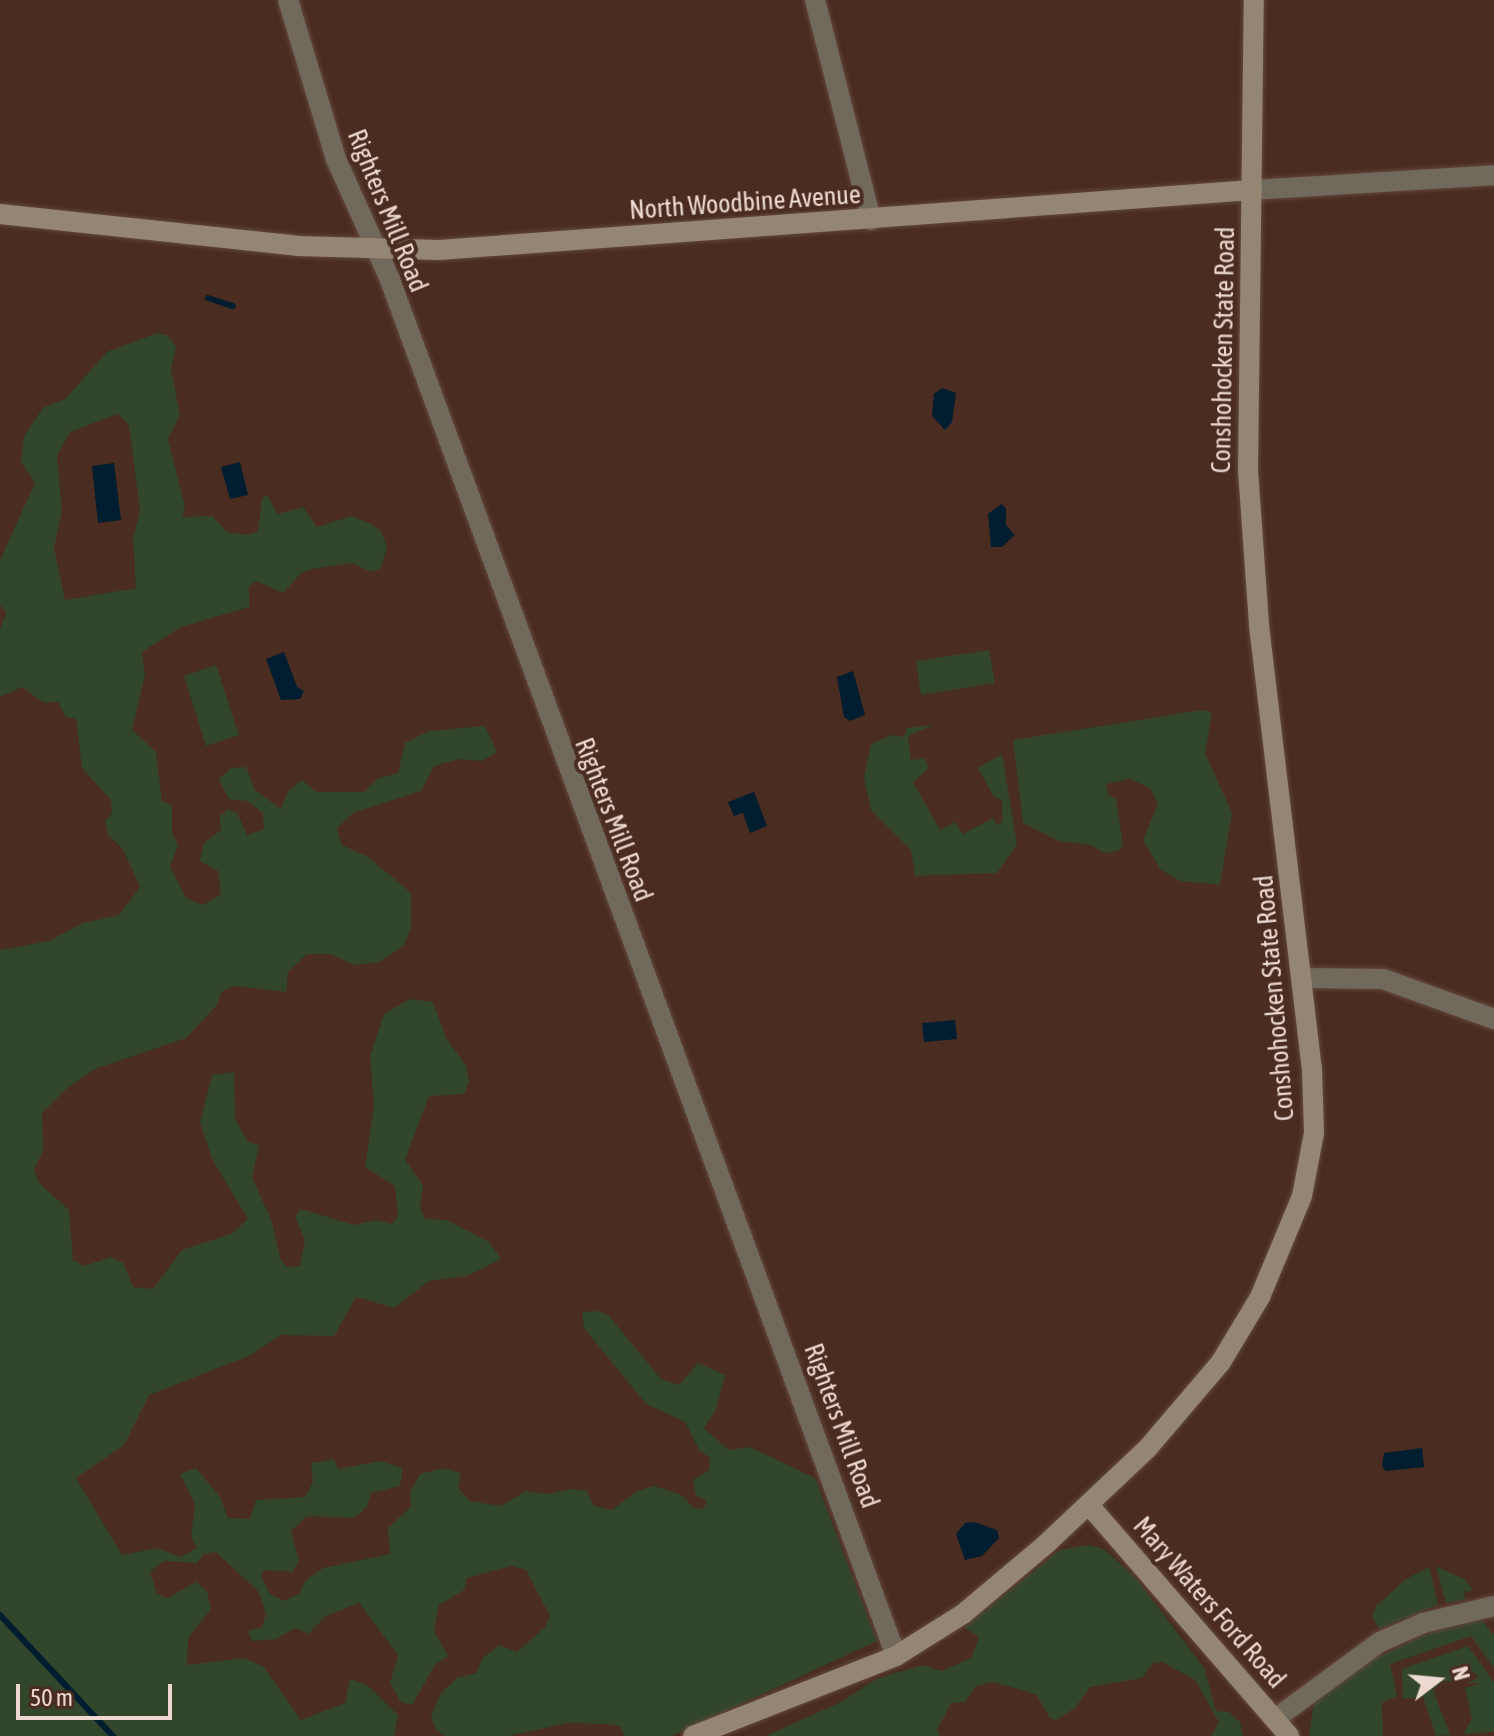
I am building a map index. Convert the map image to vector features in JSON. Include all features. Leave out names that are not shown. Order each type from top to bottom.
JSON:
[{"type":"main road","name":"Conshohocken State Road","points":[[693,1736],[896,1656],[963,1614],[1089,1505],[1147,1449],[1221,1362],[1260,1297],[1291,1228],[1314,1133],[1302,978],[1251,533],[1247,375],[1254,0]]},
{"type":"main road","name":"North Woodbine Avenue","points":[[0,214],[374,251],[871,220],[1252,190]]},
{"type":"main road","name":"Mary Waters Ford Road","points":[[1089,1505],[1289,1736]]},
{"type":"street","name":"Righters Mill Road","points":[[288,0],[323,122],[374,251],[390,280],[896,1656]]},
{"type":"street","points":[[815,0],[871,220]]},
{"type":"street","name":"North Woodbine Avenue","points":[[1252,190],[1494,175]]},
{"type":"street","points":[[1302,978],[1383,979],[1494,1019]]},
{"type":"street","points":[[1275,1719],[1324,1678],[1380,1642],[1423,1623],[1494,1606]]},
{"type":"green space","points":[[157,333],[167,335],[176,347],[171,370],[180,415],[168,439],[185,507],[182,517],[212,516],[227,532],[248,535],[258,531],[262,498],[267,495],[278,514],[303,507],[317,527],[352,516],[371,524],[381,531],[387,547],[381,568],[371,572],[352,563],[312,569],[301,573],[283,593],[256,581],[249,587],[249,607],[181,627],[142,652],[145,674],[132,730],[156,752],[162,801],[172,805],[172,833],[178,845],[170,867],[186,898],[203,905],[221,894],[218,871],[200,861],[204,843],[221,830],[220,816],[228,809],[237,813],[247,835],[264,829],[263,813],[247,801],[229,799],[219,779],[231,768],[246,767],[255,790],[281,809],[288,791],[302,780],[316,792],[364,792],[377,779],[398,773],[405,743],[429,731],[485,726],[497,752],[482,761],[460,759],[434,766],[421,791],[353,813],[337,828],[342,845],[368,857],[411,893],[411,928],[404,945],[380,962],[354,965],[331,954],[307,954],[288,972],[286,992],[234,986],[221,992],[217,1005],[186,1038],[95,1069],[66,1089],[42,1113],[43,1150],[34,1170],[39,1183],[69,1210],[73,1260],[84,1266],[111,1257],[123,1263],[133,1287],[153,1289],[182,1250],[231,1234],[248,1219],[212,1159],[200,1122],[212,1075],[234,1072],[235,1119],[248,1142],[259,1145],[252,1177],[272,1222],[280,1258],[287,1267],[300,1266],[305,1240],[295,1217],[301,1209],[354,1225],[376,1220],[392,1224],[398,1216],[395,1186],[365,1167],[374,1105],[370,1056],[384,1014],[410,999],[433,1002],[447,1040],[466,1065],[469,1082],[464,1094],[429,1096],[405,1160],[423,1185],[420,1208],[425,1219],[447,1220],[489,1242],[501,1259],[467,1276],[429,1281],[394,1308],[356,1297],[334,1336],[281,1335],[249,1356],[149,1395],[124,1445],[76,1478],[122,1555],[158,1548],[180,1557],[197,1548],[191,1537],[195,1504],[180,1474],[196,1468],[220,1497],[228,1518],[250,1519],[256,1500],[305,1497],[313,1482],[311,1463],[334,1459],[338,1469],[380,1461],[403,1468],[400,1486],[371,1493],[367,1507],[354,1518],[307,1516],[291,1531],[299,1561],[292,1572],[264,1570],[261,1576],[270,1594],[284,1601],[299,1594],[306,1580],[323,1568],[390,1554],[388,1528],[411,1507],[410,1492],[420,1474],[444,1468],[461,1473],[458,1488],[470,1501],[501,1506],[526,1491],[547,1494],[571,1489],[587,1491],[594,1506],[612,1510],[637,1491],[654,1486],[680,1494],[695,1509],[704,1508],[707,1500],[696,1496],[693,1480],[709,1470],[710,1458],[699,1450],[685,1422],[646,1404],[584,1328],[582,1312],[599,1311],[609,1316],[661,1379],[679,1385],[698,1363],[725,1375],[716,1410],[704,1428],[729,1450],[750,1447],[815,1478],[877,1641],[672,1736],[624,1736],[620,1726],[568,1723],[508,1736],[444,1736],[435,1728],[431,1716],[441,1693],[457,1678],[476,1673],[483,1658],[499,1645],[517,1652],[546,1626],[550,1616],[526,1570],[512,1566],[467,1578],[464,1590],[439,1605],[434,1631],[448,1656],[435,1665],[412,1705],[401,1702],[390,1683],[398,1655],[359,1603],[326,1616],[308,1634],[296,1628],[276,1639],[252,1641],[248,1631],[262,1627],[266,1614],[259,1592],[216,1552],[204,1554],[197,1563],[164,1561],[150,1572],[157,1594],[168,1598],[196,1582],[207,1592],[211,1609],[188,1638],[187,1665],[244,1658],[263,1666],[301,1720],[345,1703],[350,1679],[367,1685],[398,1715],[394,1736],[0,1736],[0,950],[49,941],[83,923],[119,915],[140,887],[123,849],[108,835],[105,821],[112,813],[111,800],[82,768],[76,719],[66,717],[58,702],[44,703],[22,687],[0,697],[0,629],[6,613],[0,605],[0,560],[35,483],[21,462],[24,436],[43,408],[65,399],[107,352]],"holes":[[[118,414],[129,425],[140,511],[133,539],[136,588],[65,600],[54,548],[62,511],[57,456],[70,432]]]},
{"type":"green space","points":[[989,650],[995,683],[921,695],[916,661]]},
{"type":"green space","points":[[216,665],[239,735],[206,746],[184,676]]},
{"type":"green space","points":[[1202,710],[1212,712],[1205,753],[1232,813],[1220,885],[1180,881],[1161,870],[1143,840],[1158,804],[1150,788],[1130,779],[1106,784],[1108,795],[1116,799],[1123,845],[1118,851],[1104,853],[1090,845],[1059,841],[1023,823],[1013,740]]},
{"type":"green space","points":[[933,725],[908,736],[911,760],[925,758],[928,769],[913,782],[940,830],[955,822],[963,834],[993,818],[997,825],[1002,822],[1002,800],[994,797],[978,768],[1002,754],[1017,844],[997,873],[915,876],[911,850],[871,810],[864,778],[871,744],[892,735],[904,737],[907,728]]},
{"type":"green space","points":[[1087,1545],[1104,1549],[1136,1578],[1204,1668],[1216,1711],[1229,1712],[1240,1722],[1243,1736],[1211,1736],[1219,1722],[1195,1680],[1162,1662],[1153,1663],[1142,1678],[1090,1687],[1075,1708],[1056,1720],[1050,1718],[1036,1694],[993,1682],[976,1686],[965,1702],[951,1703],[937,1730],[940,1736],[766,1736],[843,1701],[876,1679],[923,1665],[942,1671],[971,1658],[979,1637],[964,1627],[1060,1550]]},
{"type":"green space","points":[[1436,1566],[1464,1579],[1473,1590],[1464,1592],[1465,1600],[1446,1603]]},
{"type":"green space","points":[[1429,1567],[1438,1605],[1379,1629],[1372,1616],[1376,1606],[1406,1579]]},
{"type":"green space","points":[[1481,1619],[1494,1635],[1494,1668],[1471,1636],[1390,1664],[1397,1696],[1382,1703],[1383,1736],[1309,1736],[1314,1702],[1367,1662],[1424,1635]]},
{"type":"green space","points":[[1468,1646],[1494,1682],[1494,1732],[1436,1736],[1423,1697],[1403,1699],[1402,1669]],"holes":[[[1473,1672],[1479,1677],[1468,1683],[1481,1683],[1465,1688],[1472,1719],[1463,1734],[1450,1735],[1433,1690],[1441,1682],[1461,1680]]]},
{"type":"water","points":[[942,388],[956,393],[952,422],[945,430],[932,416],[934,394]]},
{"type":"water","points":[[240,462],[248,495],[230,499],[221,467]]},
{"type":"water","points":[[114,463],[121,520],[98,523],[92,466]]},
{"type":"water","points":[[1001,504],[1006,508],[1006,525],[1015,535],[1002,547],[991,547],[988,514]]},
{"type":"water","points":[[284,652],[297,687],[304,691],[300,699],[281,700],[266,659]]},
{"type":"water","points":[[853,671],[865,715],[850,721],[844,717],[837,677]]},
{"type":"water","points":[[754,792],[767,826],[750,833],[743,813],[734,816],[728,802]]},
{"type":"water","points":[[955,1020],[957,1039],[924,1042],[922,1023]]},
{"type":"water","points":[[1422,1448],[1424,1467],[1386,1471],[1382,1466],[1384,1453]]},
{"type":"water","points":[[974,1522],[997,1530],[999,1538],[982,1556],[965,1560],[956,1534],[965,1523]]},
{"type":"waterway","points":[[208,298],[233,306]]},
{"type":"waterway","points":[[0,1615],[113,1736]]}]
